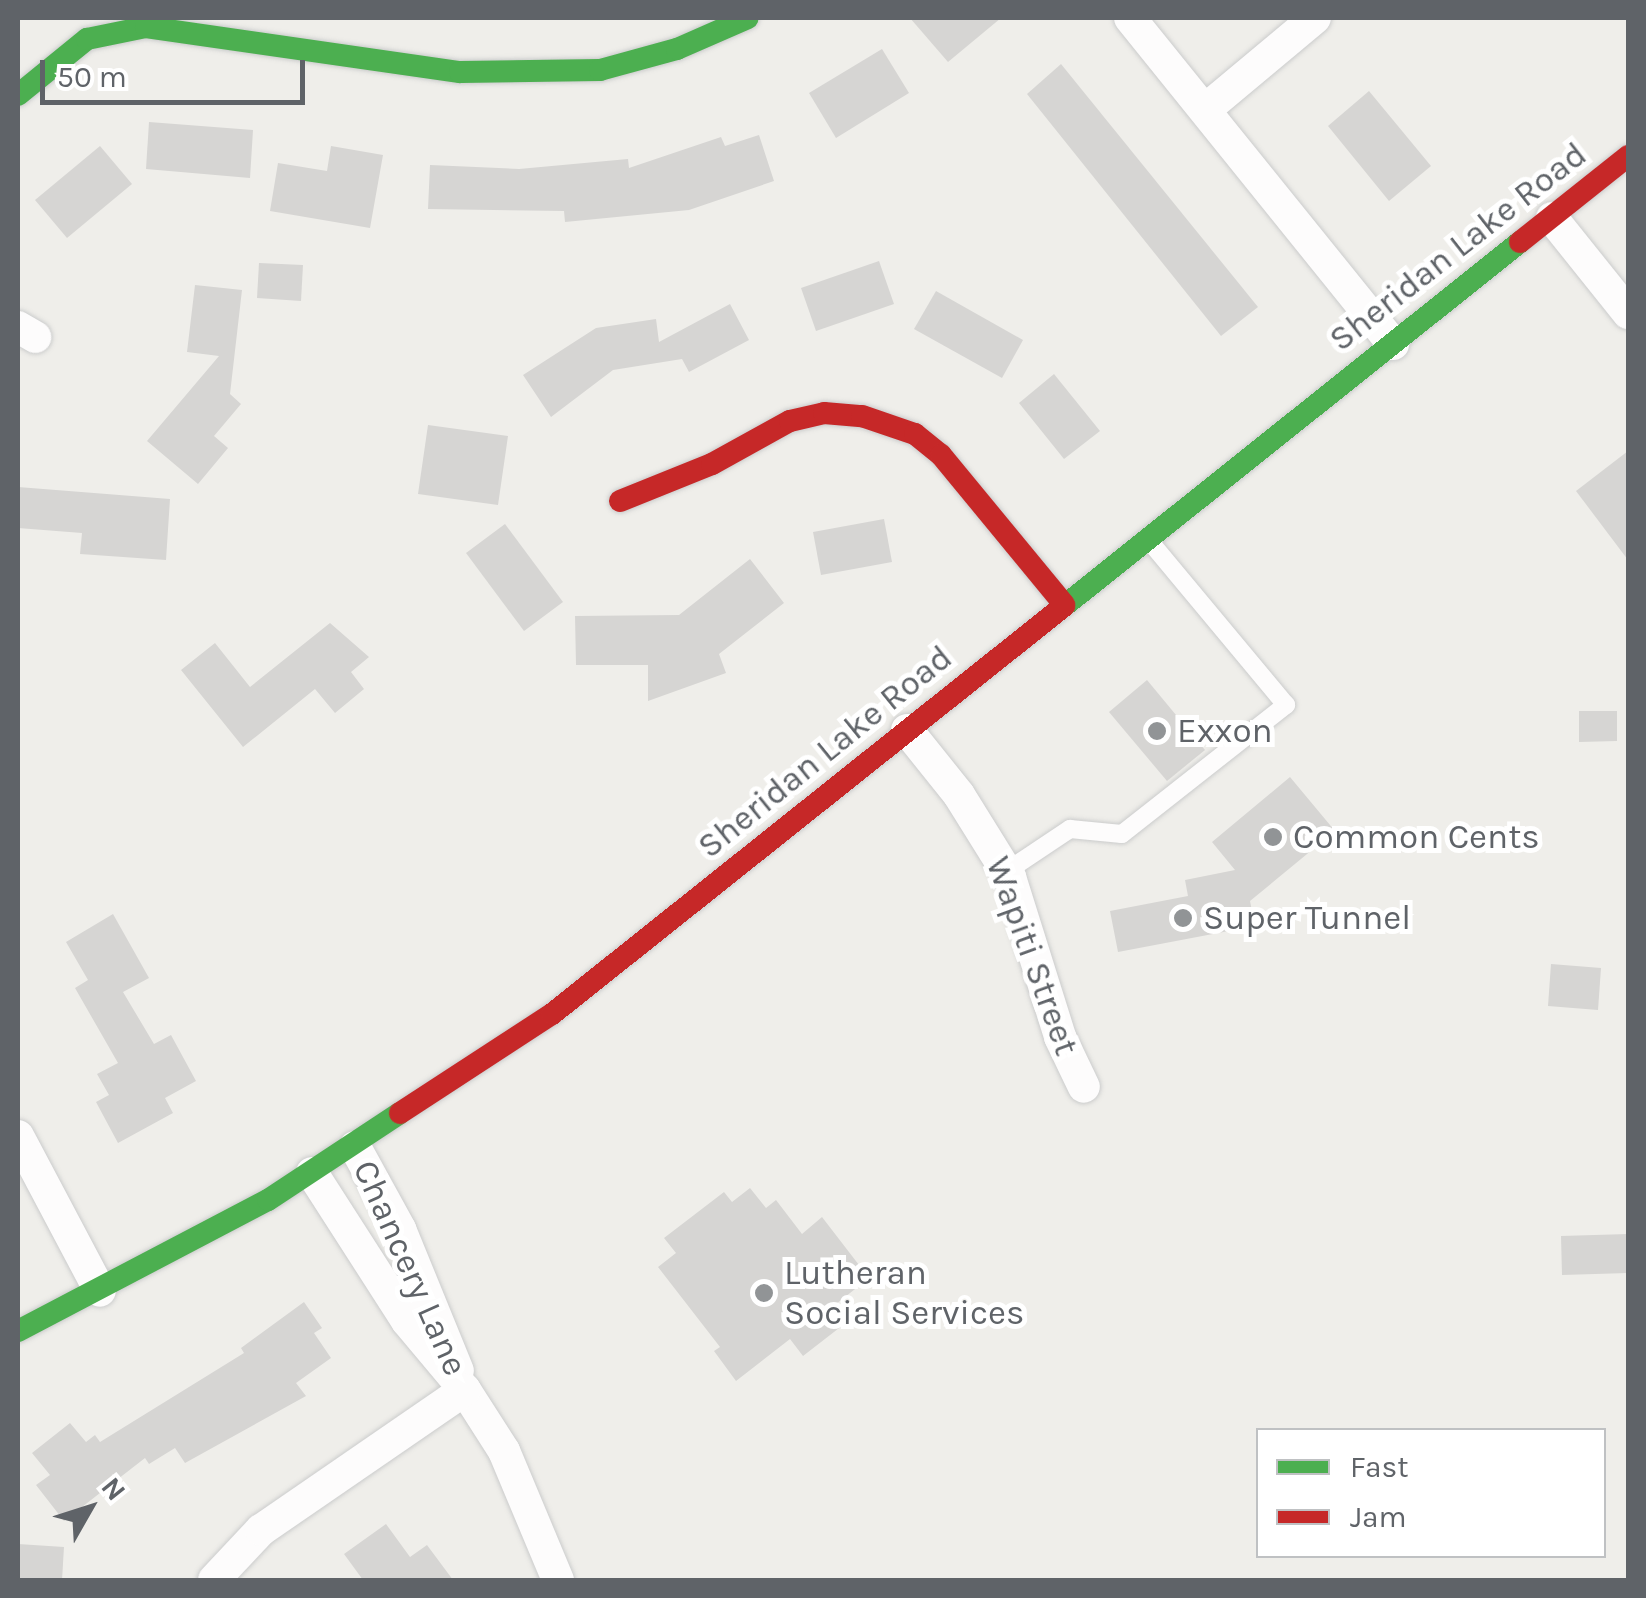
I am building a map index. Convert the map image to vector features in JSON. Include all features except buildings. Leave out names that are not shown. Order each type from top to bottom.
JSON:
[{"type":"main road","points":[[18,95],[87,39],[146,27],[460,72],[540,71],[600,70],[677,49],[748,18]]},
{"type":"main road","name":"Sheridan Lake Road","points":[[18,1331],[312,1173],[552,1014],[1628,156]]},
{"type":"main road","points":[[620,500],[804,416],[838,412],[878,420],[915,434],[941,456],[1064,604]]},
{"type":"street","points":[[1130,18],[1393,344]]},
{"type":"street","points":[[1206,109],[1315,18]]},
{"type":"street","points":[[1552,218],[1628,313]]},
{"type":"street","name":"Wapiti Street","points":[[907,730],[959,795],[1006,871],[1060,1037],[1084,1087]]},
{"type":"street","points":[[18,1136],[100,1290]]},
{"type":"street","name":"Chancery Lane","points":[[356,1146],[400,1229],[464,1390]]},
{"type":"street","name":"Chancery Lane","points":[[312,1173],[407,1321],[464,1390],[527,1493],[558,1580]]},
{"type":"street","points":[[214,1580],[261,1530],[464,1390]]},
{"type":"lane","points":[[1006,871],[1070,829],[1122,834],[1286,705],[1147,538]]},
{"type":"traffic: fast","points":[[18,95],[87,39],[146,27],[460,72],[600,70],[677,49],[748,18]]},
{"type":"traffic: fast","points":[[1064,606],[1520,242]]},
{"type":"traffic: fast","points":[[18,1331],[268,1200],[400,1113]]},
{"type":"traffic: jam","points":[[1520,242],[1628,156]]},
{"type":"traffic: jam","points":[[620,501],[712,464],[790,421],[824,413],[862,416],[915,434],[941,455],[1064,604]]},
{"type":"traffic: jam","points":[[400,1113],[552,1014],[1064,606]]},
{"type":"place","name":"Exxon","points":[[1157,731]]},
{"type":"place","name":"Common Cents","points":[[1273,837]]},
{"type":"place","name":"Super Tunnel","points":[[1183,918]]},
{"type":"place","name":"Lutheran Social Services","points":[[764,1293]]}]
